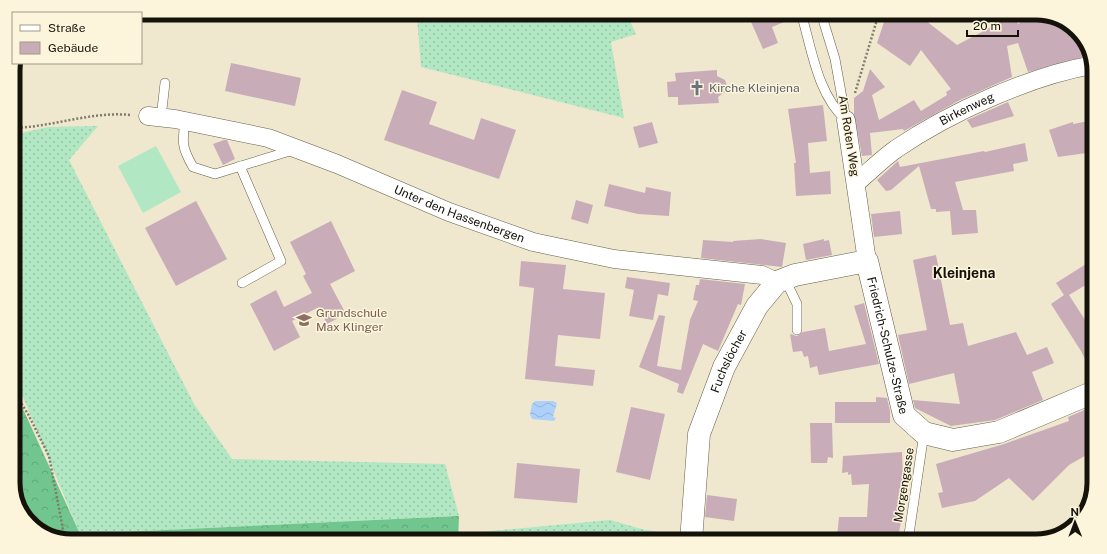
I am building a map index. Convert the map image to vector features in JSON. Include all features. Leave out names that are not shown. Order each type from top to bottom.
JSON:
[{"type":"street","name":"Birkenweg","points":[[856,183],[894,150],[924,131],[1030,82],[1065,70],[1087,66]]},
{"type":"street","name":"Unter den Hassenbergen","points":[[155,117],[185,121],[268,138],[296,150],[337,164],[449,212],[533,242],[614,259],[762,275],[781,280]]},
{"type":"street","name":"Am Roten Weg","points":[[846,120],[867,261]]},
{"type":"street","points":[[781,280],[795,275],[867,261]]},
{"type":"street","name":"Friedrich-Schulze-Straße","points":[[867,261],[904,415],[924,433],[953,440],[999,432],[1087,395]]},
{"type":"street","name":"Fuchslöcher","points":[[692,534],[699,434],[724,367],[757,306],[781,280]]},
{"type":"lane","points":[[803,20],[822,86],[836,110],[846,120]]},
{"type":"lane","name":"Am Roten Weg","points":[[823,20],[835,59],[846,120]]},
{"type":"lane","points":[[155,117],[165,83]]},
{"type":"lane","points":[[185,121],[182,140],[183,149],[193,167],[215,174],[296,150]]},
{"type":"lane","points":[[240,166],[281,261],[242,283]]},
{"type":"lane","points":[[781,280],[797,304],[797,330]]},
{"type":"lane","name":"Morgengasse","points":[[909,534],[924,433]]},
{"type":"path","points":[[846,120],[877,20]]},
{"type":"path","points":[[20,128],[27,128],[74,118],[120,114],[155,117]]},
{"type":"path","points":[[20,401],[49,456],[64,534]]},
{"type":"green space","points":[[417,20],[629,20],[636,34],[611,42],[624,118],[421,67]]},
{"type":"green space","points":[[98,126],[69,160],[194,404],[232,459],[445,464],[459,516],[80,534],[20,390],[20,133],[48,127]]},
{"type":"green space","points":[[156,146],[181,192],[143,213],[118,166]]},
{"type":"green space","points":[[20,402],[80,534],[65,534],[49,529],[33,516],[25,505],[20,486]]},
{"type":"green space","points":[[459,516],[458,534],[80,534]]},
{"type":"green space","points":[[610,520],[645,530],[673,534],[458,534]]},
{"type":"water","points":[[535,401],[553,401],[557,403],[553,417],[556,418],[554,421],[532,419],[530,414],[532,404]]},
{"type":"building","points":[[750,20],[789,20],[772,27],[778,43],[763,49]]},
{"type":"building","points":[[885,20],[925,20],[957,45],[1004,20],[1016,20],[1018,24],[1025,20],[1029,20],[1030,22],[1036,20],[1046,21],[1058,25],[1064,29],[1078,43],[1085,57],[1028,72],[1018,43],[1007,46],[1012,77],[960,100],[904,131],[903,129],[870,133],[872,155],[862,156],[854,114],[854,98],[863,91],[870,69],[885,87],[872,95],[879,120],[914,100],[921,111],[947,95],[946,92],[951,89],[921,50],[910,66],[877,43]]},
{"type":"building","points":[[231,63],[301,78],[295,106],[225,91]]},
{"type":"building","name":"Kirche Kleinjena","points":[[717,70],[717,76],[725,80],[727,86],[725,92],[718,97],[719,103],[678,105],[678,97],[668,97],[667,82],[676,81],[675,73]]},
{"type":"building","points":[[402,90],[437,102],[429,124],[474,140],[481,118],[516,130],[499,179],[384,140]]},
{"type":"building","points":[[1008,102],[1014,116],[972,128],[967,120]]},
{"type":"building","points":[[823,105],[827,141],[808,143],[810,173],[830,171],[831,194],[796,196],[794,163],[796,163],[788,109]]},
{"type":"building","points":[[1087,121],[1087,153],[1058,157],[1049,130],[1073,122],[1073,124]]},
{"type":"building","points":[[652,122],[658,143],[639,148],[633,127]]},
{"type":"building","points":[[227,140],[235,159],[223,165],[213,144]]},
{"type":"building","points":[[1025,143],[1028,161],[1013,164],[1014,171],[955,182],[963,210],[976,210],[978,233],[952,235],[950,211],[936,212],[936,209],[931,209],[919,166],[891,190],[886,191],[877,180],[898,161],[900,167],[985,152]]},
{"type":"building","points":[[609,184],[645,193],[646,187],[671,192],[669,216],[638,214],[604,206]]},
{"type":"building","points":[[576,200],[593,205],[588,224],[571,219]]},
{"type":"building","points":[[196,201],[227,259],[176,286],[145,228]]},
{"type":"building","points":[[900,211],[902,234],[874,237],[871,214]]},
{"type":"building","points":[[331,221],[355,271],[330,284],[346,314],[327,324],[319,307],[292,321],[300,337],[274,351],[250,304],[276,290],[284,307],[312,293],[303,276],[306,274],[290,242]]},
{"type":"building","points":[[761,239],[786,243],[782,267],[701,258],[703,240],[733,242]]},
{"type":"building","points":[[824,239],[824,241],[829,240],[832,255],[806,260],[803,244]]},
{"type":"building","points":[[936,255],[950,325],[963,323],[968,346],[1016,332],[1027,355],[1047,347],[1054,363],[1032,372],[1043,400],[995,420],[951,426],[915,408],[913,400],[960,404],[954,373],[909,384],[898,335],[927,330],[913,260]]},
{"type":"building","points":[[521,261],[566,265],[563,289],[605,293],[600,339],[558,335],[555,366],[595,370],[593,386],[525,379],[534,288],[519,286]]},
{"type":"building","points":[[1087,263],[1087,284],[1069,295],[1087,323],[1087,363],[1051,304],[1064,295],[1056,283]]},
{"type":"building","points":[[627,277],[670,283],[668,296],[658,294],[653,320],[629,316],[634,290],[625,288]]},
{"type":"building","points":[[700,279],[745,284],[741,305],[738,304],[718,351],[703,344],[683,394],[677,392],[679,384],[639,367],[659,315],[665,316],[657,366],[681,370],[690,320],[698,301],[693,300],[696,285],[699,285]]},
{"type":"building","points":[[864,303],[879,364],[819,375],[817,366],[810,368],[808,356],[804,357],[802,351],[793,352],[790,334],[797,336],[803,332],[825,328],[829,351],[866,344],[854,306]]},
{"type":"building","points":[[876,397],[887,398],[890,411],[890,423],[835,423],[835,402],[876,402]]},
{"type":"building","points":[[631,407],[665,414],[650,480],[616,472]]},
{"type":"building","points":[[1087,409],[1087,455],[1069,465],[1033,501],[1009,478],[975,501],[942,508],[938,493],[943,492],[936,464],[1004,444],[1069,421],[1068,417]]},
{"type":"building","points":[[810,423],[832,423],[833,458],[828,457],[827,463],[811,463]]},
{"type":"building","points":[[902,452],[904,505],[899,534],[837,534],[839,517],[867,517],[869,484],[852,485],[851,474],[848,475],[848,472],[842,473],[843,456]]},
{"type":"building","points":[[517,463],[580,469],[577,503],[514,498]]},
{"type":"building","points":[[707,495],[737,499],[734,521],[705,517]]},
{"type":"place","name":"Kirche Kleinjena","points":[[697,88]]},
{"type":"place","name":"Grundschule Max Klinger","points":[[304,320]]},
{"type":"district","name":"Kleinjena","points":[[964,273]]}]
